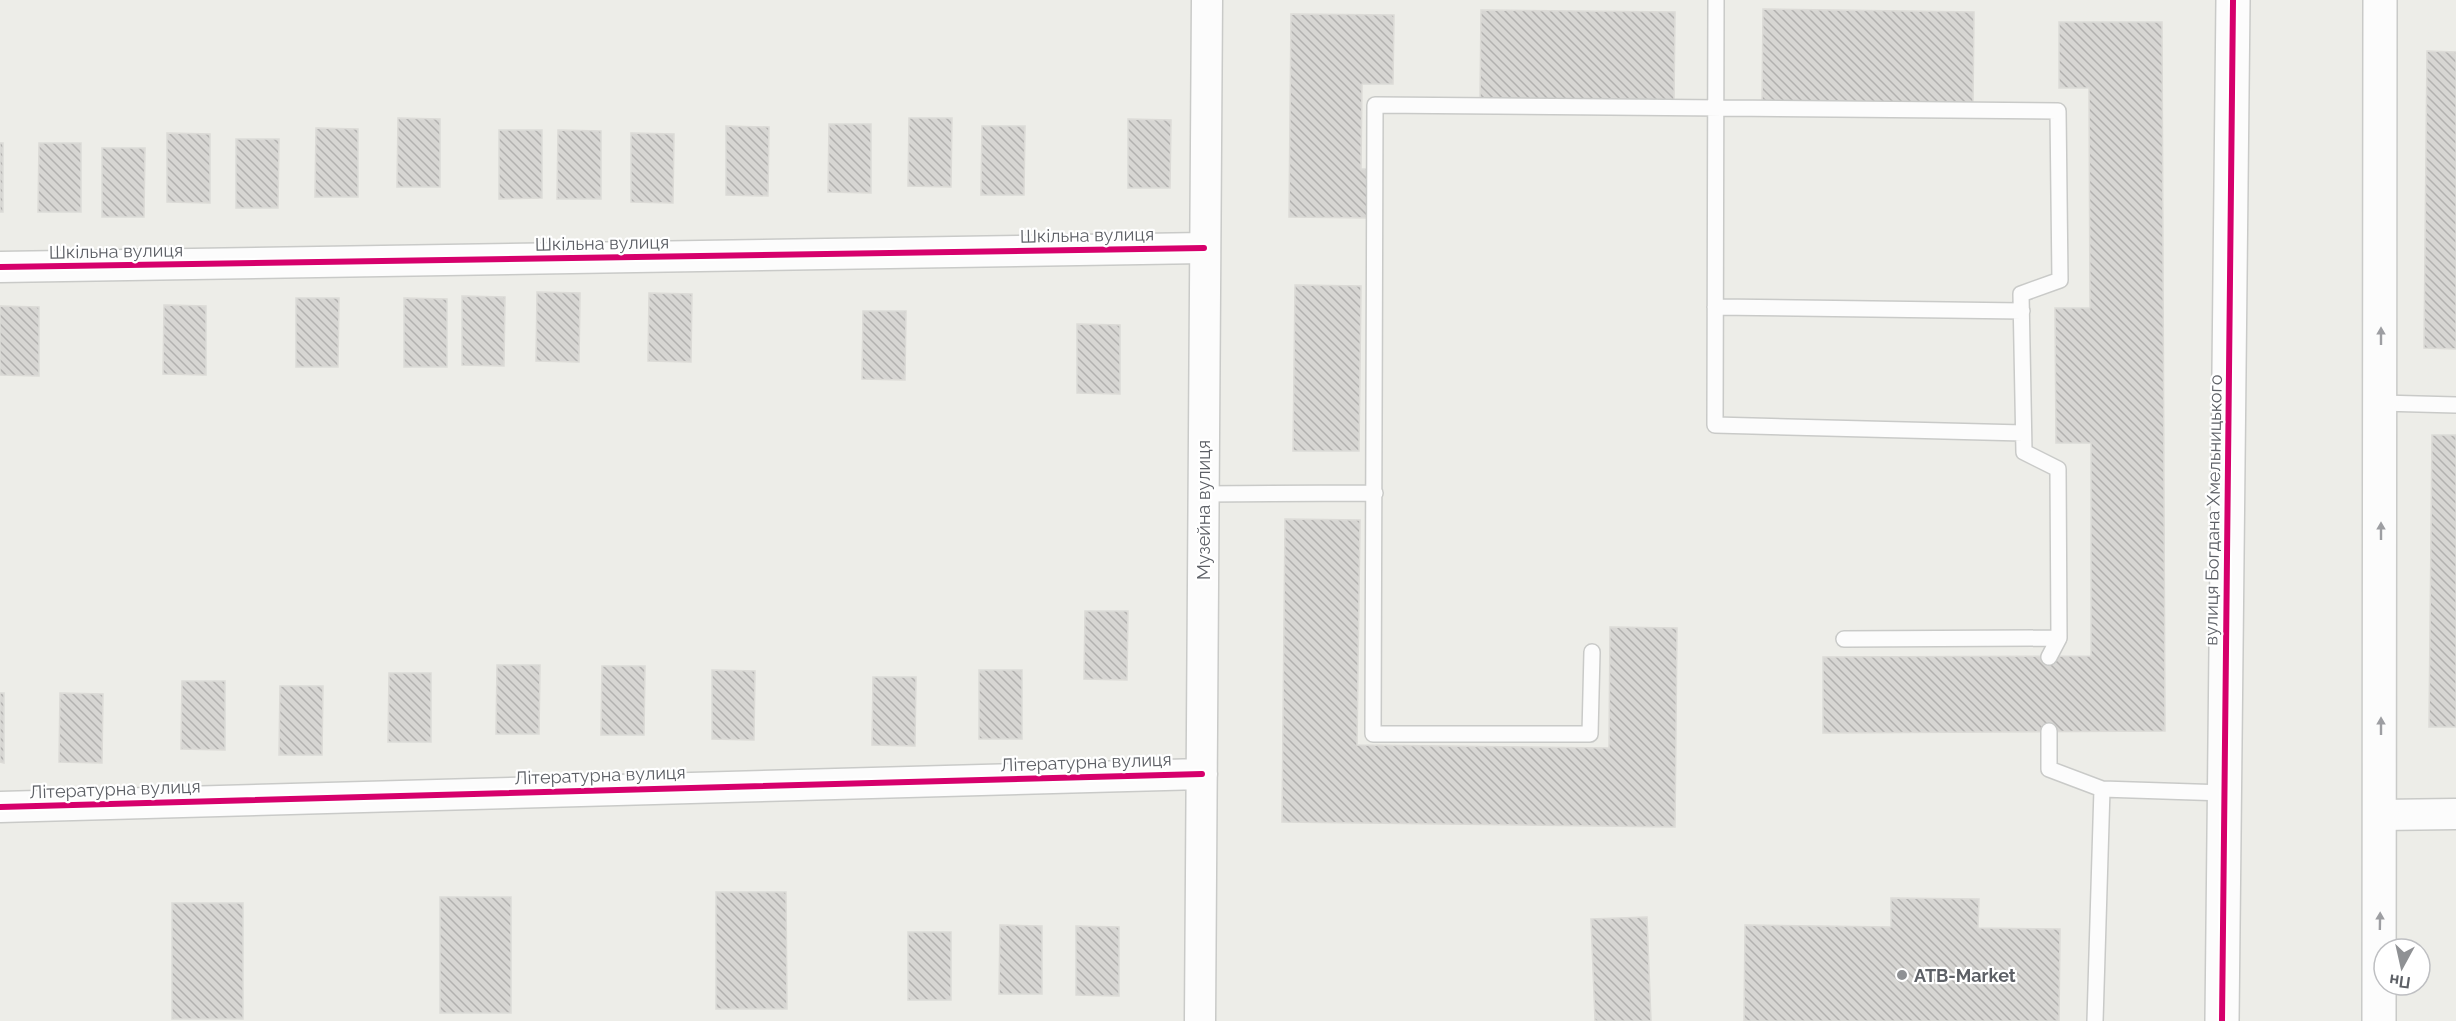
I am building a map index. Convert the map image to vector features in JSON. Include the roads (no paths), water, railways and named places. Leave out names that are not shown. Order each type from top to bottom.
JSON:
[{"type":"street","name":"Музейна вулиця","points":[[1200,1021],[1207,0]]},
{"type":"street","name":"вулиця Богдана Хмельницького","points":[[2222,1021],[2233,0]]},
{"type":"street","points":[[2379,1021],[2380,0]]},
{"type":"street","name":"Шкільна вулиця","points":[[0,267],[1204,248]]},
{"type":"street","name":"Літературна вулиця","points":[[0,807],[1202,774]]},
{"type":"street","points":[[2381,815],[2456,814]]},
{"type":"lane","points":[[1716,0],[1715,425],[2023,433]]},
{"type":"lane","points":[[1592,652],[1590,734],[1373,734],[1376,493],[1375,105],[2058,111],[2060,280],[2021,294],[2024,452],[2058,469],[2059,638],[2049,657]]},
{"type":"lane","points":[[1714,307],[2022,311]]},
{"type":"lane","points":[[2381,403],[2456,405]]},
{"type":"lane","points":[[1203,494],[1376,493]]},
{"type":"lane","points":[[1844,639],[2059,638]]},
{"type":"lane","points":[[2049,731],[2049,769],[2102,789],[2225,793]]},
{"type":"lane","points":[[2094,1021],[2102,789]]},
{"type":"place","name":"ATB-Market","points":[[1902,975]]}]
